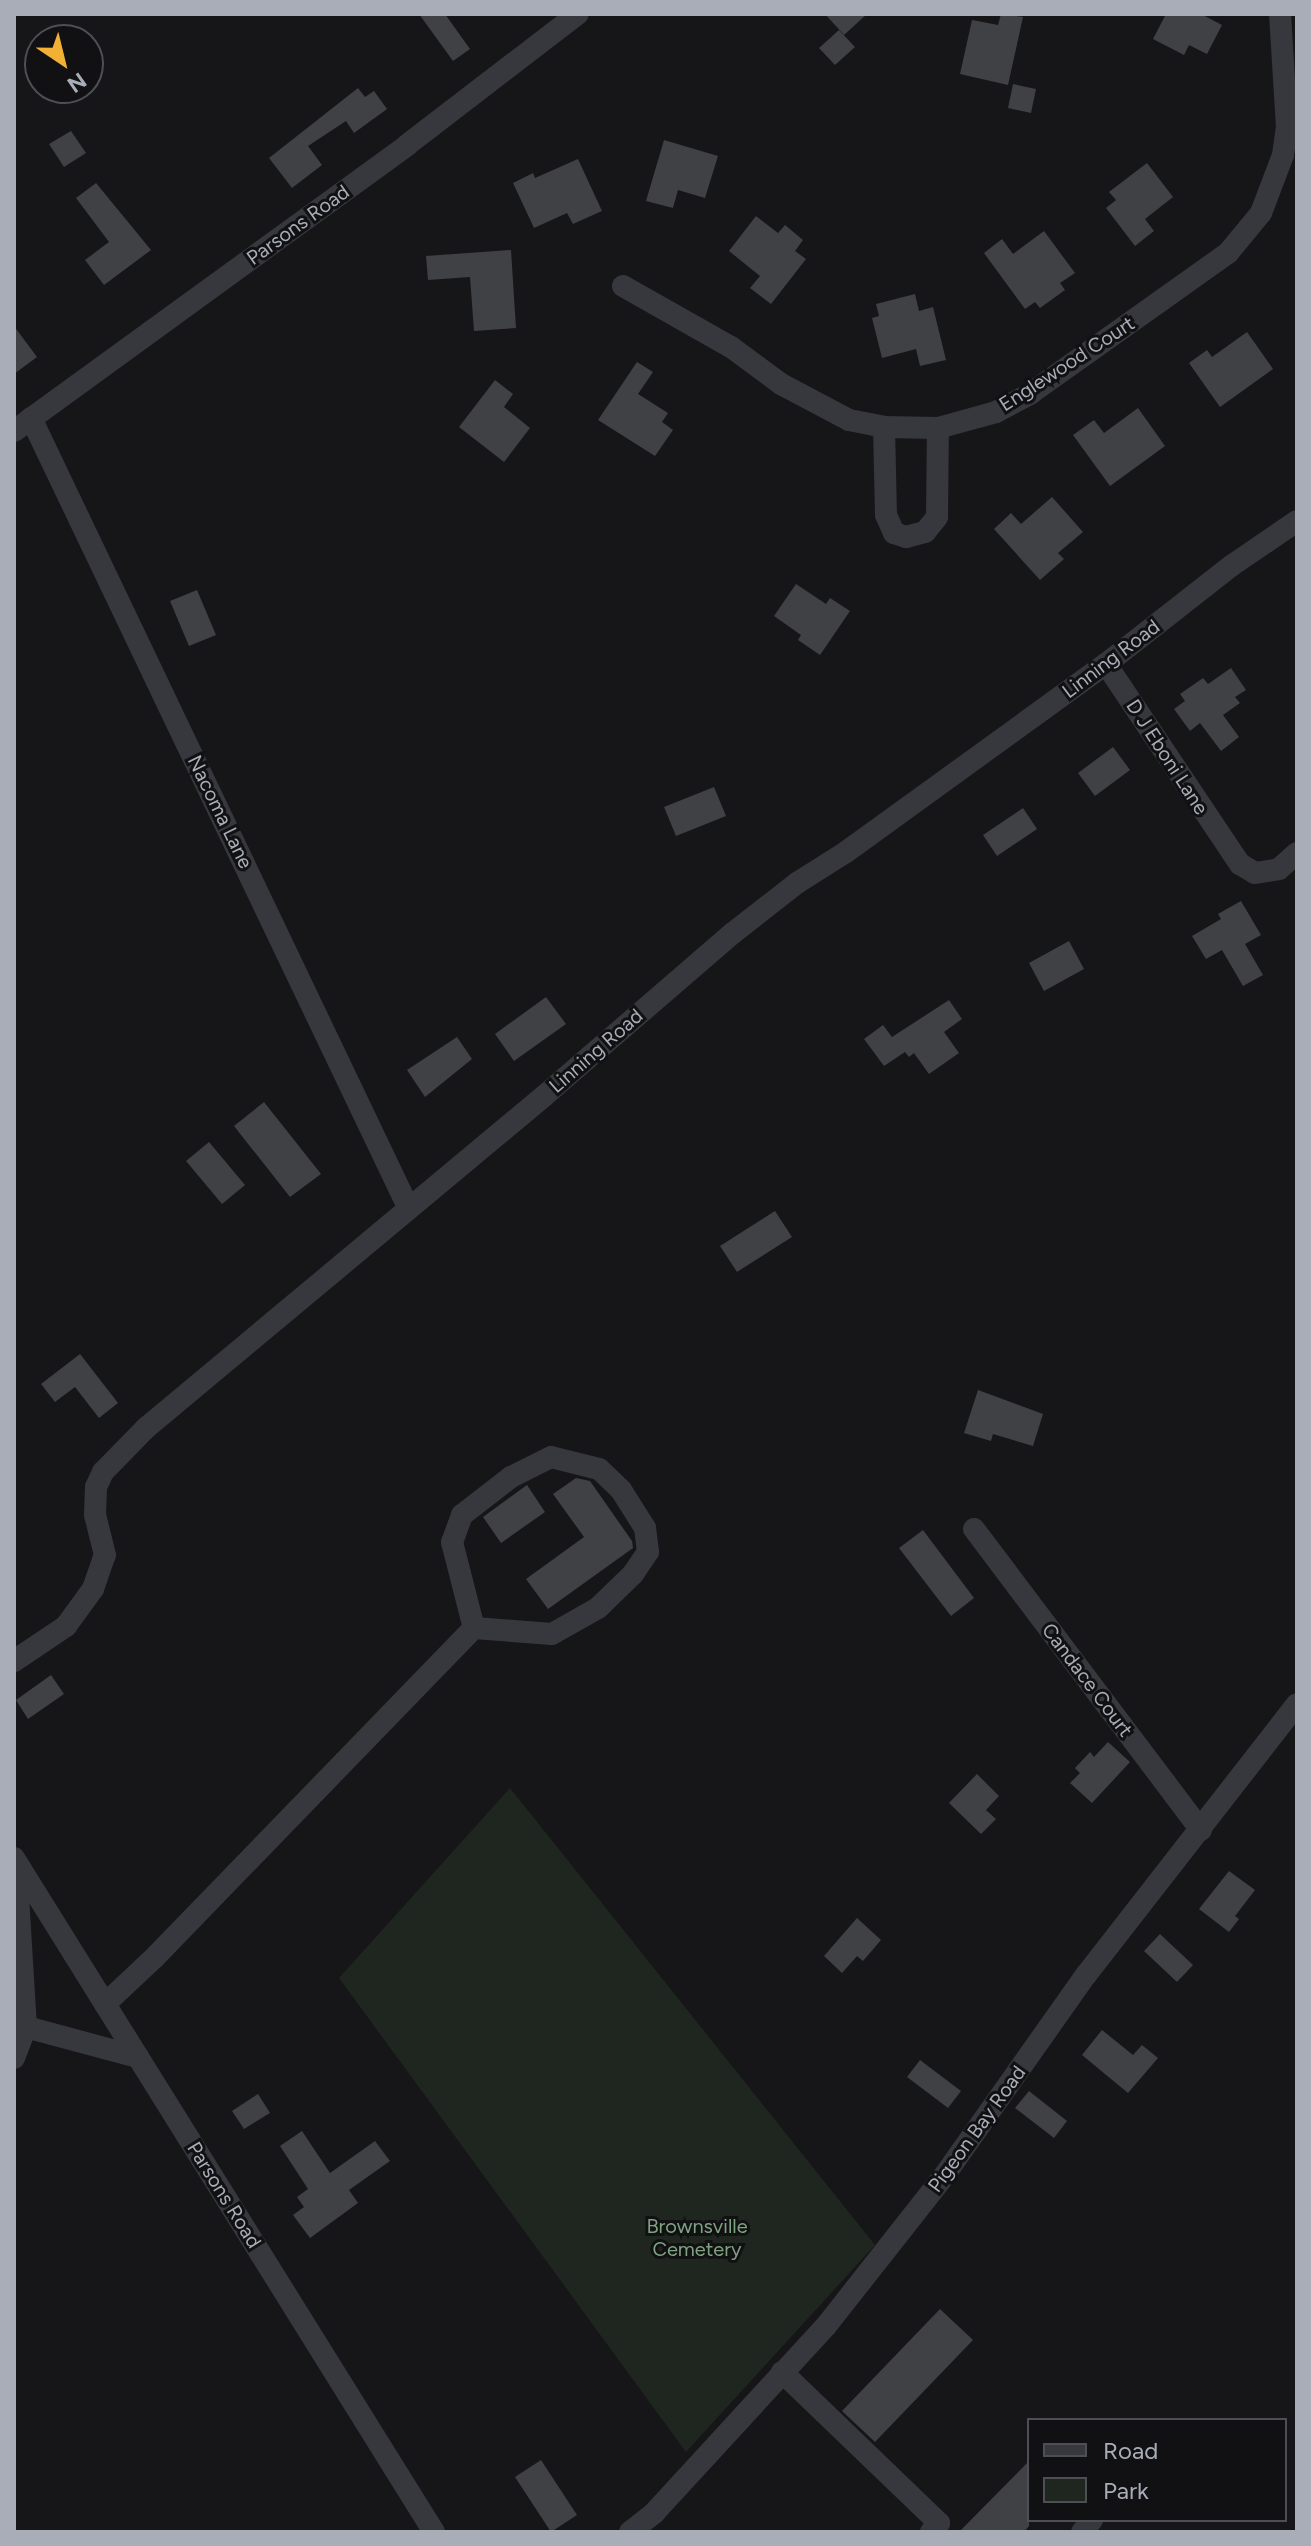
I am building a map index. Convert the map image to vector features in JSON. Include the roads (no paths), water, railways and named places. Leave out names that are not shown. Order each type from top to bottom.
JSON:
[{"type":"street","name":"Parsons Road","points":[[23,424],[371,172],[578,14]]},
{"type":"street","name":"Englewood Court","points":[[623,286],[731,347],[798,394],[814,399],[849,420],[884,427],[938,428],[976,420],[1031,393],[1228,253],[1261,213],[1283,155],[1287,128],[1280,14]]},
{"type":"street","name":"Nacoma Lane","points":[[23,424],[408,1207]]},
{"type":"street","points":[[884,427],[886,515],[894,533],[906,537],[925,532],[937,517],[938,428]]},
{"type":"street","name":"Linning Road","points":[[14,1661],[66,1626],[93,1589],[105,1555],[95,1500],[103,1472],[146,1428],[797,883],[846,852],[1106,664],[1231,566],[1297,521]]},
{"type":"street","name":"D J Eboni Lane","points":[[1106,664],[1240,864],[1255,873],[1279,869],[1297,853]]},
{"type":"street","points":[[551,1457],[599,1469],[621,1490],[645,1528],[648,1552],[633,1574],[598,1608],[552,1634],[474,1628],[452,1542],[462,1515],[511,1477],[551,1457]]},
{"type":"street","name":"Candace Court","points":[[974,1529],[1201,1830]]},
{"type":"street","points":[[105,2004],[155,1957],[474,1628]]},
{"type":"street","name":"Pigeon Bay Road","points":[[630,2532],[654,2513],[826,2326],[944,2176],[1086,1975],[1297,1704]]},
{"type":"street","name":"Parsons Road","points":[[15,1860],[434,2532]]},
{"type":"street","points":[[14,2058],[26,2027],[15,1860]]},
{"type":"street","points":[[26,2027],[138,2057]]},
{"type":"street","points":[[782,2372],[939,2523],[931,2532]]},
{"type":"park label","name":"Brownsville Cemetery","points":[[697,2238]]}]
